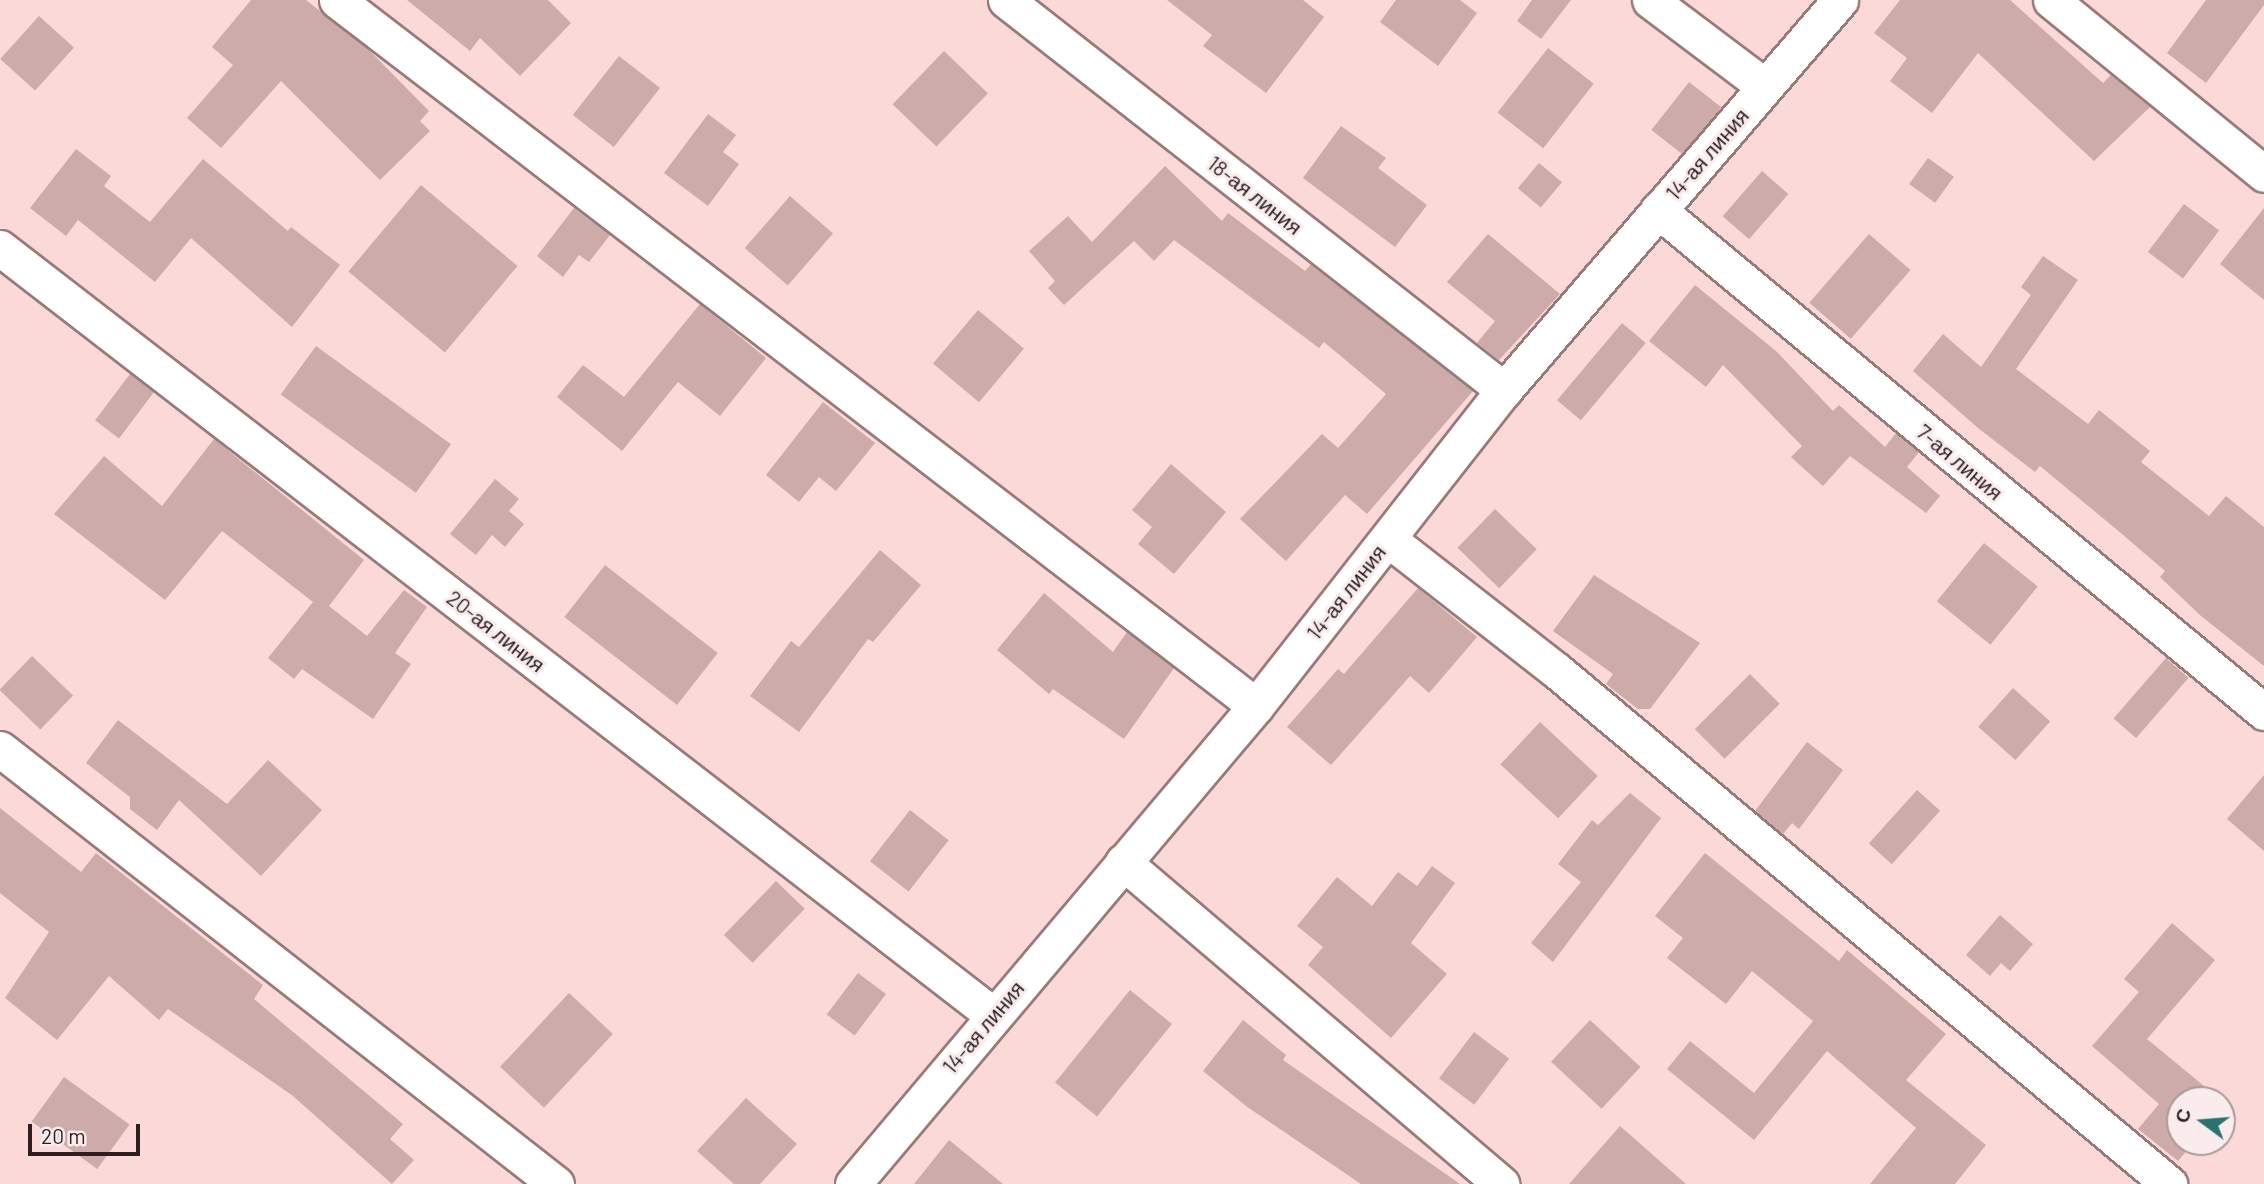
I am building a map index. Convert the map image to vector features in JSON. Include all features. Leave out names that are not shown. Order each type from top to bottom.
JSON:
[{"type":"street","points":[[337,0],[1256,706]]},
{"type":"street","name":"18-ая линия","points":[[1006,0],[1504,390]]},
{"type":"street","points":[[1650,0],[1765,86]]},
{"type":"street","name":"14-ая линия","points":[[853,1184],[1256,706],[1504,390],[1840,0]]},
{"type":"street","points":[[2051,0],[2264,174]]},
{"type":"street","name":"7-ая линия","points":[[1658,210],[2264,712]]},
{"type":"street","name":"20-ая линия","points":[[0,248],[993,1015]]},
{"type":"street","points":[[1388,539],[1557,671],[2169,1184]]},
{"type":"street","points":[[0,748],[555,1184]]},
{"type":"street","points":[[1123,862],[1501,1184]]},
{"type":"building","points":[[251,0],[306,0],[366,47],[429,111],[420,121],[430,131],[380,180],[281,81],[221,148],[187,118],[233,65],[212,47]]},
{"type":"building","points":[[407,0],[548,0],[571,23],[520,76],[480,38],[470,51]]},
{"type":"building","points":[[1167,0],[1303,0],[1324,17],[1266,93],[1203,46],[1212,35]]},
{"type":"building","points":[[1396,0],[1460,0],[1477,13],[1438,66],[1380,22]]},
{"type":"building","points":[[1532,0],[1571,0],[1541,39],[1517,21]]},
{"type":"building","points":[[1900,0],[2010,0],[2103,83],[2111,75],[2150,107],[2094,161],[1978,53],[1932,113],[1890,81],[1907,58],[1874,33]]},
{"type":"building","points":[[2206,0],[2264,0],[2264,5],[2206,83],[2167,53]]},
{"type":"building","points":[[39,16],[74,47],[35,91],[0,59]]},
{"type":"building","points":[[1548,48],[1594,84],[1543,148],[1498,113]]},
{"type":"building","points":[[944,51],[988,93],[936,147],[893,104]]},
{"type":"building","points":[[619,56],[660,88],[614,147],[573,115]]},
{"type":"building","points":[[1689,82],[1721,107],[1684,155],[1651,130]]},
{"type":"building","points":[[708,114],[736,135],[723,152],[739,164],[708,206],[664,173]]},
{"type":"building","points":[[1341,126],[1386,158],[1378,168],[1427,205],[1395,247],[1303,178]]},
{"type":"building","points":[[76,149],[111,176],[104,186],[150,222],[203,159],[288,231],[291,227],[340,265],[292,327],[191,238],[155,282],[78,220],[66,236],[30,208]]},
{"type":"building","points":[[1928,158],[1954,177],[1935,203],[1909,184]]},
{"type":"building","points":[[1539,163],[1562,182],[1541,208],[1518,188]]},
{"type":"building","points":[[1165,166],[1222,221],[1228,213],[1305,271],[1311,264],[1473,391],[1367,514],[1345,495],[1286,561],[1240,519],[1322,434],[1338,448],[1386,394],[1324,342],[1319,348],[1174,240],[1154,261],[1134,241],[1064,305],[1048,288],[1055,281],[1029,251],[1068,216],[1092,242]]},
{"type":"building","points":[[1762,171],[1788,194],[1749,239],[1723,216]]},
{"type":"building","points":[[421,185],[518,266],[445,353],[348,272]]},
{"type":"building","points":[[790,196],[833,233],[788,285],[745,248]]},
{"type":"building","points":[[2184,204],[2219,230],[2183,278],[2148,252]]},
{"type":"building","points":[[574,208],[610,235],[589,262],[579,255],[563,277],[537,256]]},
{"type":"building","points":[[2264,208],[2264,300],[2220,264]]},
{"type":"building","points":[[1488,234],[1560,294],[1499,360],[1477,343],[1495,321],[1447,282]]},
{"type":"building","points":[[1869,234],[1911,270],[1851,339],[1809,303]]},
{"type":"building","points":[[2043,256],[2078,280],[2016,369],[2088,424],[2099,410],[2150,451],[2141,462],[2209,516],[2226,496],[2264,527],[2264,666],[2201,616],[2160,577],[2165,571],[2122,534],[2040,466],[2035,472],[1978,428],[1913,371],[1943,334],[1981,367],[2031,295],[2021,287]]},
{"type":"building","points":[[1695,285],[1776,351],[1833,411],[1839,405],[1885,447],[1896,433],[1919,452],[1907,467],[1940,496],[1926,513],[1850,456],[1823,486],[1791,457],[1802,446],[1723,365],[1706,387],[1649,341]]},
{"type":"building","points":[[700,304],[766,358],[720,416],[678,382],[622,451],[557,397],[583,365],[624,397]]},
{"type":"building","points":[[978,310],[1024,349],[979,402],[933,364]]},
{"type":"building","points":[[1622,323],[1646,343],[1581,420],[1557,400]]},
{"type":"building","points":[[316,346],[451,444],[416,493],[281,395]]},
{"type":"building","points":[[130,374],[154,392],[119,438],[95,420]]},
{"type":"building","points":[[823,402],[875,443],[836,491],[819,477],[799,502],[766,475]]},
{"type":"building","points":[[214,439],[364,560],[329,606],[367,636],[404,590],[427,607],[395,653],[411,664],[373,719],[302,669],[294,679],[268,658],[313,602],[222,531],[165,600],[54,514],[104,456],[162,506]]},
{"type":"building","points":[[1171,464],[1226,512],[1174,574],[1138,544],[1152,527],[1132,510]]},
{"type":"building","points":[[495,479],[519,499],[509,511],[524,524],[505,547],[492,535],[476,555],[450,534]]},
{"type":"building","points":[[1495,509],[1537,549],[1499,588],[1457,548]]},
{"type":"building","points":[[1984,543],[2038,586],[1990,645],[1937,601]]},
{"type":"building","points":[[880,550],[921,585],[873,642],[868,639],[799,732],[750,696],[791,641],[799,647]]},
{"type":"building","points":[[605,565],[718,653],[677,705],[564,617]]},
{"type":"building","points":[[1594,575],[1700,643],[1650,709],[1638,709],[1606,684],[1613,674],[1553,631]]},
{"type":"building","points":[[1418,588],[1477,637],[1429,693],[1410,676],[1331,765],[1287,727],[1338,669],[1344,674]]},
{"type":"building","points":[[1044,593],[1113,652],[1127,632],[1174,668],[1124,739],[1053,689],[1049,694],[997,650]]},
{"type":"building","points":[[32,656],[73,696],[40,729],[0,690]]},
{"type":"building","points":[[2166,658],[2189,678],[2136,738],[2114,718]]},
{"type":"building","points":[[1750,674],[1780,704],[1725,759],[1695,729]]},
{"type":"building","points":[[2013,688],[2050,721],[2015,760],[1978,727]]},
{"type":"building","points":[[118,720],[227,804],[268,760],[322,810],[261,876],[179,800],[157,830],[130,809],[130,797],[86,763]]},
{"type":"building","points":[[1540,722],[1598,776],[1558,818],[1500,764]]},
{"type":"building","points":[[1807,742],[1843,770],[1799,829],[1792,823],[1783,834],[1755,811]]},
{"type":"building","points":[[2264,775],[2264,851],[2227,819]]},
{"type":"building","points":[[1917,790],[1940,811],[1892,864],[1869,844]]},
{"type":"building","points":[[1630,793],[1661,818],[1553,962],[1531,943],[1581,882],[1558,864],[1592,820],[1598,825]]},
{"type":"building","points":[[0,808],[81,872],[96,853],[263,985],[254,999],[403,1124],[390,1139],[414,1160],[392,1184],[293,1096],[168,1009],[159,1020],[109,976],[57,1040],[5,998],[49,932],[0,893]]},
{"type":"building","points":[[910,810],[949,840],[909,891],[870,861]]},
{"type":"building","points":[[1705,853],[1839,961],[1847,950],[1946,1034],[1906,1080],[1986,1145],[1955,1184],[1870,1184],[1916,1128],[1827,1051],[1754,1140],[1667,1069],[1690,1041],[1754,1093],[1813,1021],[1752,971],[1726,1004],[1667,958],[1683,938],[1655,916]]},
{"type":"building","points":[[1432,866],[1455,883],[1411,943],[1447,974],[1391,1038],[1308,965],[1323,947],[1297,926],[1337,877],[1372,906],[1398,872],[1417,886]]},
{"type":"building","points":[[776,881],[805,909],[753,963],[724,935]]},
{"type":"building","points":[[2000,915],[2033,944],[2010,971],[2001,963],[1990,976],[1966,955]]},
{"type":"building","points":[[2172,923],[2215,960],[2147,1039],[2204,1086],[2166,1086],[2166,1151],[2138,1129],[2159,1104],[2092,1046],[2139,992],[2124,979]]},
{"type":"building","points":[[858,973],[886,994],[855,1036],[827,1015]]},
{"type":"building","points":[[1130,990],[1172,1024],[1097,1116],[1055,1082]]},
{"type":"building","points":[[569,993],[613,1034],[544,1108],[500,1067]]},
{"type":"building","points":[[1243,1020],[1286,1055],[1283,1060],[1460,1184],[1361,1184],[1246,1106],[1203,1071]]},
{"type":"building","points":[[1590,1020],[1640,1067],[1602,1109],[1551,1062]]},
{"type":"building","points":[[1474,1032],[1509,1058],[1474,1105],[1439,1078]]},
{"type":"building","points":[[64,1077],[130,1125],[97,1169],[32,1121]]},
{"type":"building","points":[[746,1098],[797,1144],[760,1184],[734,1184],[697,1151]]},
{"type":"building","points":[[1620,1126],[1686,1184],[1569,1184]]},
{"type":"building","points":[[949,1140],[1003,1184],[914,1184]]}]
